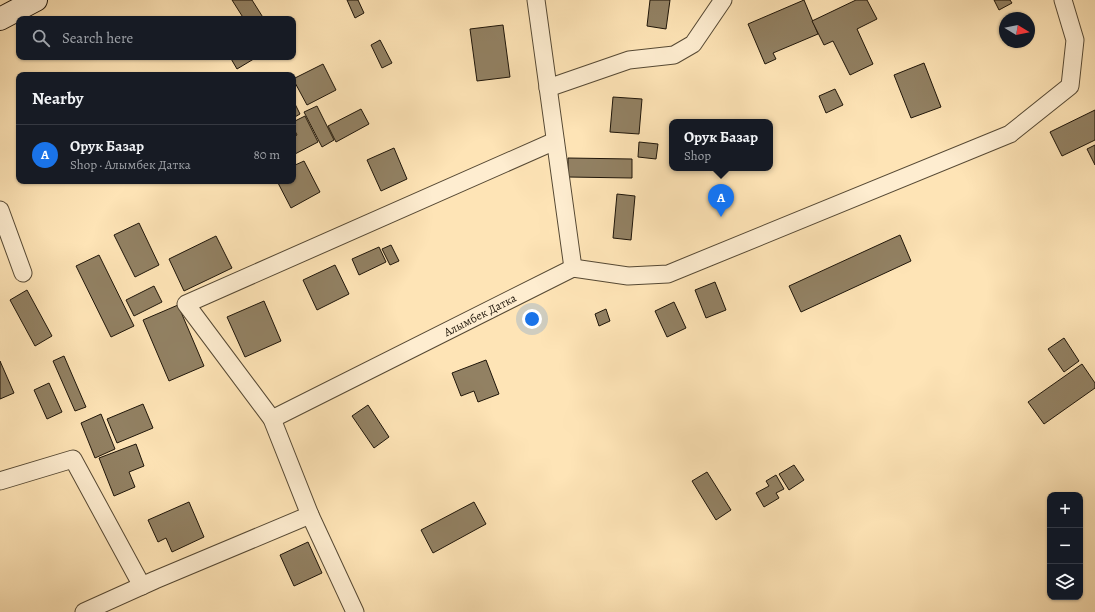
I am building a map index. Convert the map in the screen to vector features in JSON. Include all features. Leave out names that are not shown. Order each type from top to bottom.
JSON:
[{"type":"street","points":[[536,0],[573,268],[628,276],[668,274],[1010,134],[1070,86],[1075,40],[1063,0]]},
{"type":"street","points":[[548,88],[629,60],[674,55],[693,44],[723,0]]},
{"type":"street","points":[[0,19],[30,3]]},
{"type":"street","points":[[355,612],[310,515],[272,419],[186,304],[555,141]]},
{"type":"street","points":[[0,210],[23,273]]},
{"type":"street","name":"Алымбек Датка","points":[[272,419],[573,268]]},
{"type":"street","points":[[0,481],[73,459],[142,586]]},
{"type":"street","points":[[84,612],[310,515]]},
{"type":"building","points":[[232,0],[252,0],[262,16],[242,16]]},
{"type":"building","points":[[347,0],[358,0],[364,13],[355,18]]},
{"type":"building","points":[[650,0],[670,0],[666,29],[647,26]]},
{"type":"building","points":[[804,0],[818,34],[773,53],[776,59],[765,64],[748,24]]},
{"type":"building","points":[[856,0],[867,0],[877,19],[857,29],[873,64],[850,75],[833,41],[824,45],[812,21]]},
{"type":"building","points":[[994,0],[1010,0],[1012,3],[999,10]]},
{"type":"building","points":[[503,25],[510,77],[477,81],[470,29]]},
{"type":"building","points":[[380,40],[392,63],[382,68],[371,45]]},
{"type":"building","points":[[232,60],[252,60],[237,69]]},
{"type":"building","points":[[924,63],[941,107],[911,118],[894,75]]},
{"type":"building","points":[[323,64],[336,90],[307,105],[296,85],[296,78]]},
{"type":"building","points":[[835,89],[843,105],[826,113],[819,96]]},
{"type":"building","points":[[613,97],[642,99],[639,134],[610,132]]},
{"type":"building","points":[[296,106],[300,114],[296,116]]},
{"type":"building","points":[[317,106],[334,140],[322,147],[304,112]]},
{"type":"building","points":[[361,109],[369,124],[336,142],[328,126]]},
{"type":"building","points":[[1095,110],[1095,140],[1062,156],[1050,132]]},
{"type":"building","points":[[305,116],[318,142],[296,153],[297,135],[296,120]]},
{"type":"building","points":[[639,142],[658,144],[656,159],[638,157]]},
{"type":"building","points":[[1095,145],[1095,165],[1087,149]]},
{"type":"building","points":[[394,148],[407,179],[381,191],[367,160]]},
{"type":"building","points":[[568,158],[632,159],[632,178],[568,177]]},
{"type":"building","points":[[304,161],[320,192],[291,208],[279,184],[296,184],[296,165]]},
{"type":"building","points":[[617,194],[635,196],[631,240],[613,238]]},
{"type":"building","points":[[139,223],[159,265],[135,277],[114,235]]},
{"type":"building","points":[[900,235],[911,261],[801,312],[789,286]]},
{"type":"building","points":[[216,236],[232,268],[184,291],[169,259]]},
{"type":"building","points":[[391,245],[399,261],[390,265],[382,249]]},
{"type":"building","points":[[379,247],[386,262],[359,275],[352,259]]},
{"type":"building","points":[[99,255],[134,326],[111,337],[76,266]]},
{"type":"building","points":[[335,265],[349,294],[317,310],[303,280]]},
{"type":"building","points":[[715,282],[726,310],[706,318],[695,290]]},
{"type":"building","points":[[154,286],[162,302],[134,316],[126,300]]},
{"type":"building","points":[[27,290],[52,336],[35,346],[10,300]]},
{"type":"building","points":[[264,301],[281,341],[245,357],[227,317]]},
{"type":"building","points":[[674,302],[686,328],[667,337],[655,311]]},
{"type":"building","points":[[178,305],[204,366],[169,381],[143,320]]},
{"type":"building","points":[[606,309],[610,321],[599,326],[595,314]]},
{"type":"building","points":[[1064,338],[1079,361],[1064,372],[1048,349]]},
{"type":"building","points":[[64,356],[86,407],[75,411],[53,361]]},
{"type":"building","points":[[486,360],[499,394],[478,402],[474,391],[461,396],[452,373]]},
{"type":"building","points":[[0,361],[14,393],[0,399]]},
{"type":"building","points":[[1082,364],[1095,383],[1095,388],[1044,424],[1028,402]]},
{"type":"building","points":[[49,383],[62,412],[47,419],[34,390]]},
{"type":"building","points":[[143,404],[153,428],[117,443],[107,419]]},
{"type":"building","points":[[368,405],[389,437],[374,448],[352,416]]},
{"type":"building","points":[[101,414],[115,449],[95,458],[81,423]]},
{"type":"building","points":[[136,444],[144,466],[129,472],[135,487],[114,496],[99,458]]},
{"type":"building","points":[[794,465],[804,480],[789,490],[779,474]]},
{"type":"building","points":[[707,472],[731,510],[716,520],[692,481]]},
{"type":"building","points":[[776,475],[784,489],[776,493],[779,498],[764,507],[756,493],[769,486],[766,481]]},
{"type":"building","points":[[189,502],[204,537],[172,552],[166,538],[158,542],[148,520]]},
{"type":"building","points":[[474,502],[486,524],[433,553],[421,530]]},
{"type":"building","points":[[308,542],[322,573],[294,586],[280,555]]},
{"type":"place","name":"Орук Базар","points":[[721,217]]}]
